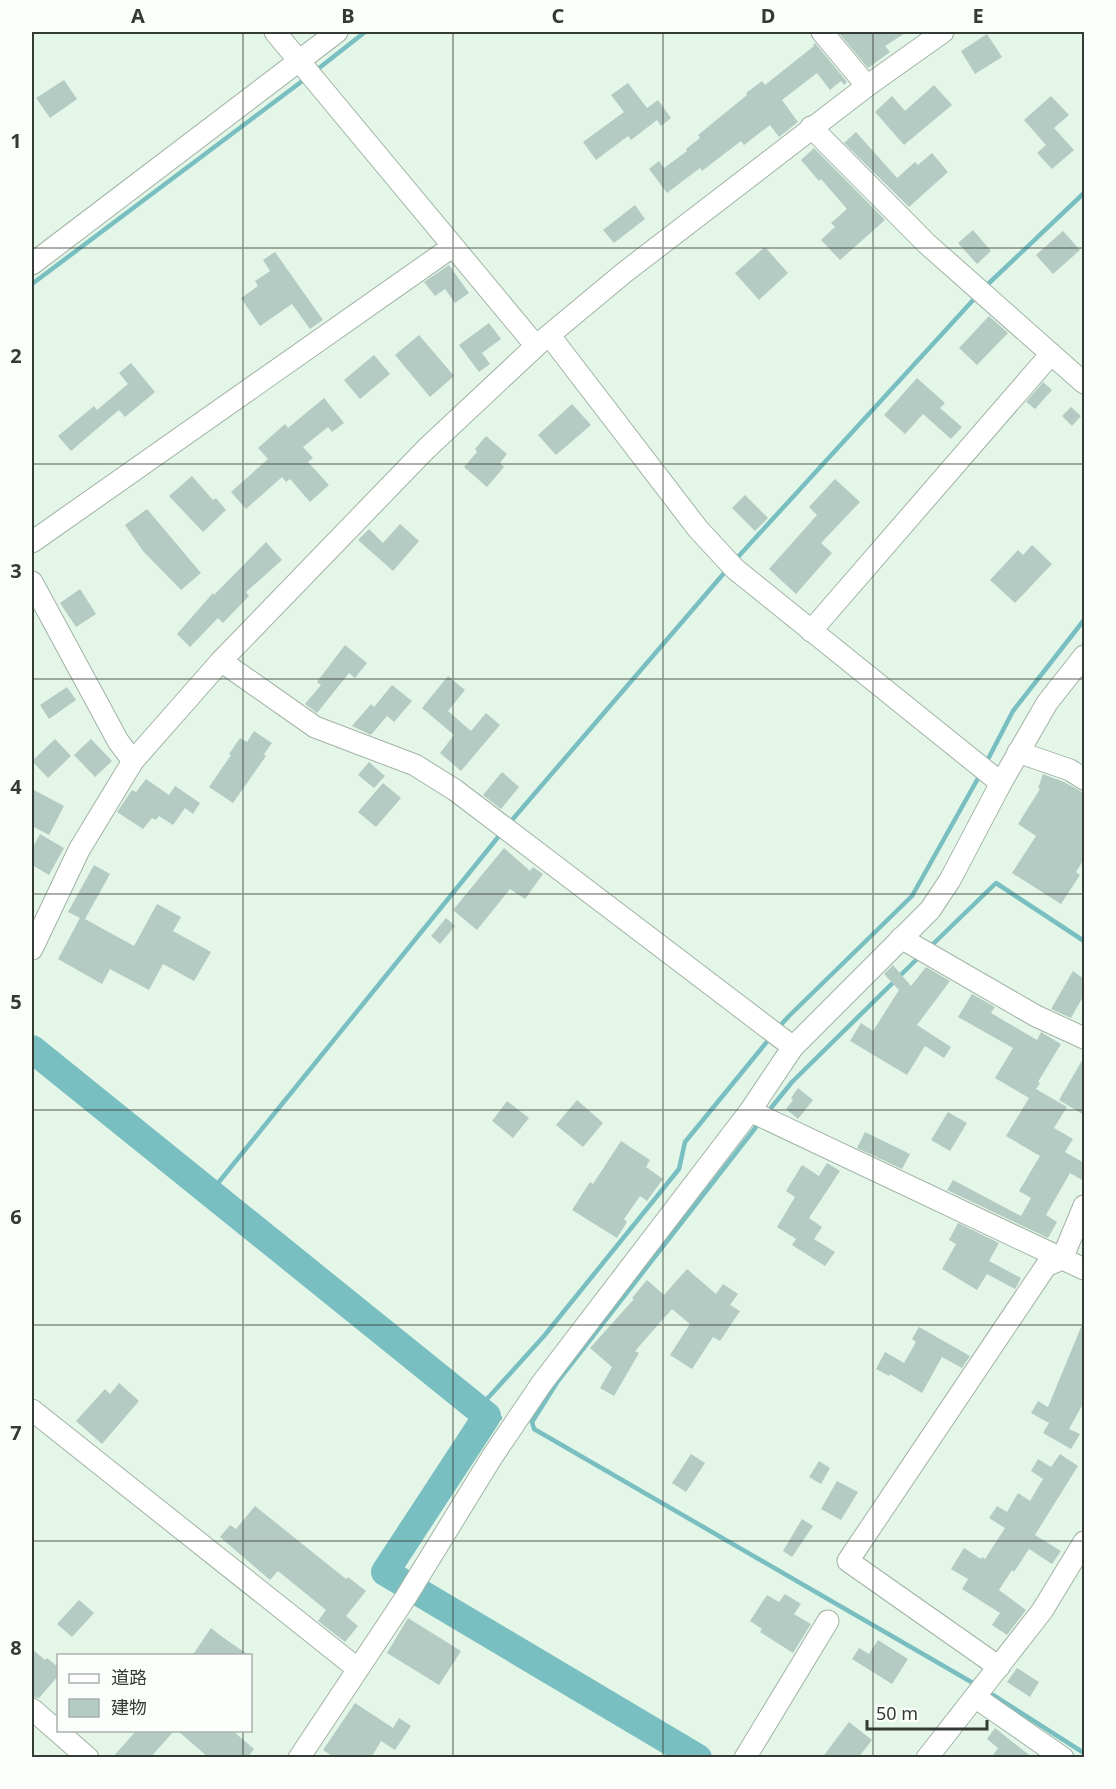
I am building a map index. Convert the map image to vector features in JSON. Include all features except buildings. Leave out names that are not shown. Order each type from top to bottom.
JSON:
[{"type":"street","points":[[274,32],[452,247],[543,341],[698,529],[735,569],[988,774]]},
{"type":"street","points":[[32,264],[337,32]]},
{"type":"street","points":[[822,32],[867,86]]},
{"type":"street","points":[[32,949],[79,850],[133,761],[221,661],[426,448],[543,341],[625,272],[867,86],[944,32]]},
{"type":"street","points":[[812,128],[926,243],[1084,383]]},
{"type":"street","points":[[32,542],[452,247]]},
{"type":"street","points":[[811,631],[1051,354]]},
{"type":"street","points":[[32,582],[118,741],[133,761]]},
{"type":"street","points":[[299,1758],[412,1588],[522,1410],[750,1111],[781,1037],[901,938],[930,910],[950,880],[988,774],[1018,752],[1047,703],[1084,656]]},
{"type":"street","points":[[221,661],[315,727],[415,765],[455,790],[781,1037]]},
{"type":"street","points":[[1018,752],[1070,770],[1084,779]]},
{"type":"street","points":[[901,938],[1036,1016],[1084,1038]]},
{"type":"street","points":[[750,1111],[1084,1269]]},
{"type":"street","points":[[999,1667],[848,1561],[1046,1266],[1062,1259],[1084,1206]]},
{"type":"street","points":[[32,1410],[358,1669]]},
{"type":"street","points":[[927,1758],[1042,1611],[1084,1542]]},
{"type":"street","points":[[745,1758],[828,1621]]},
{"type":"street","points":[[975,1697],[1063,1758]]},
{"type":"street","points":[[32,1709],[75,1754]]},
{"type":"waterway","points":[[314,72],[365,32]]},
{"type":"waterway","points":[[32,284],[305,79]]},
{"type":"waterway","points":[[987,285],[1084,193]]},
{"type":"waterway","points":[[737,558],[975,298]]},
{"type":"waterway","points":[[512,820],[725,572]]},
{"type":"waterway","points":[[986,763],[1013,711],[1084,620]]},
{"type":"waterway","points":[[777,1029],[912,896],[981,773]]},
{"type":"waterway","points":[[210,1193],[499,836]]},
{"type":"waterway","points":[[931,946],[996,883],[1084,941]]},
{"type":"waterway","points":[[771,1108],[792,1082],[918,958]]},
{"type":"waterway","points":[[478,1409],[544,1336],[679,1169],[685,1142],[770,1038]]},
{"type":"waterway","points":[[32,1049],[487,1416],[385,1572],[698,1758]]},
{"type":"waterway","points":[[756,1127],[558,1381],[532,1422],[534,1429],[973,1683]]},
{"type":"waterway","points":[[487,1416],[500,1418]]},
{"type":"waterway","points":[[993,1695],[1084,1753]]}]
